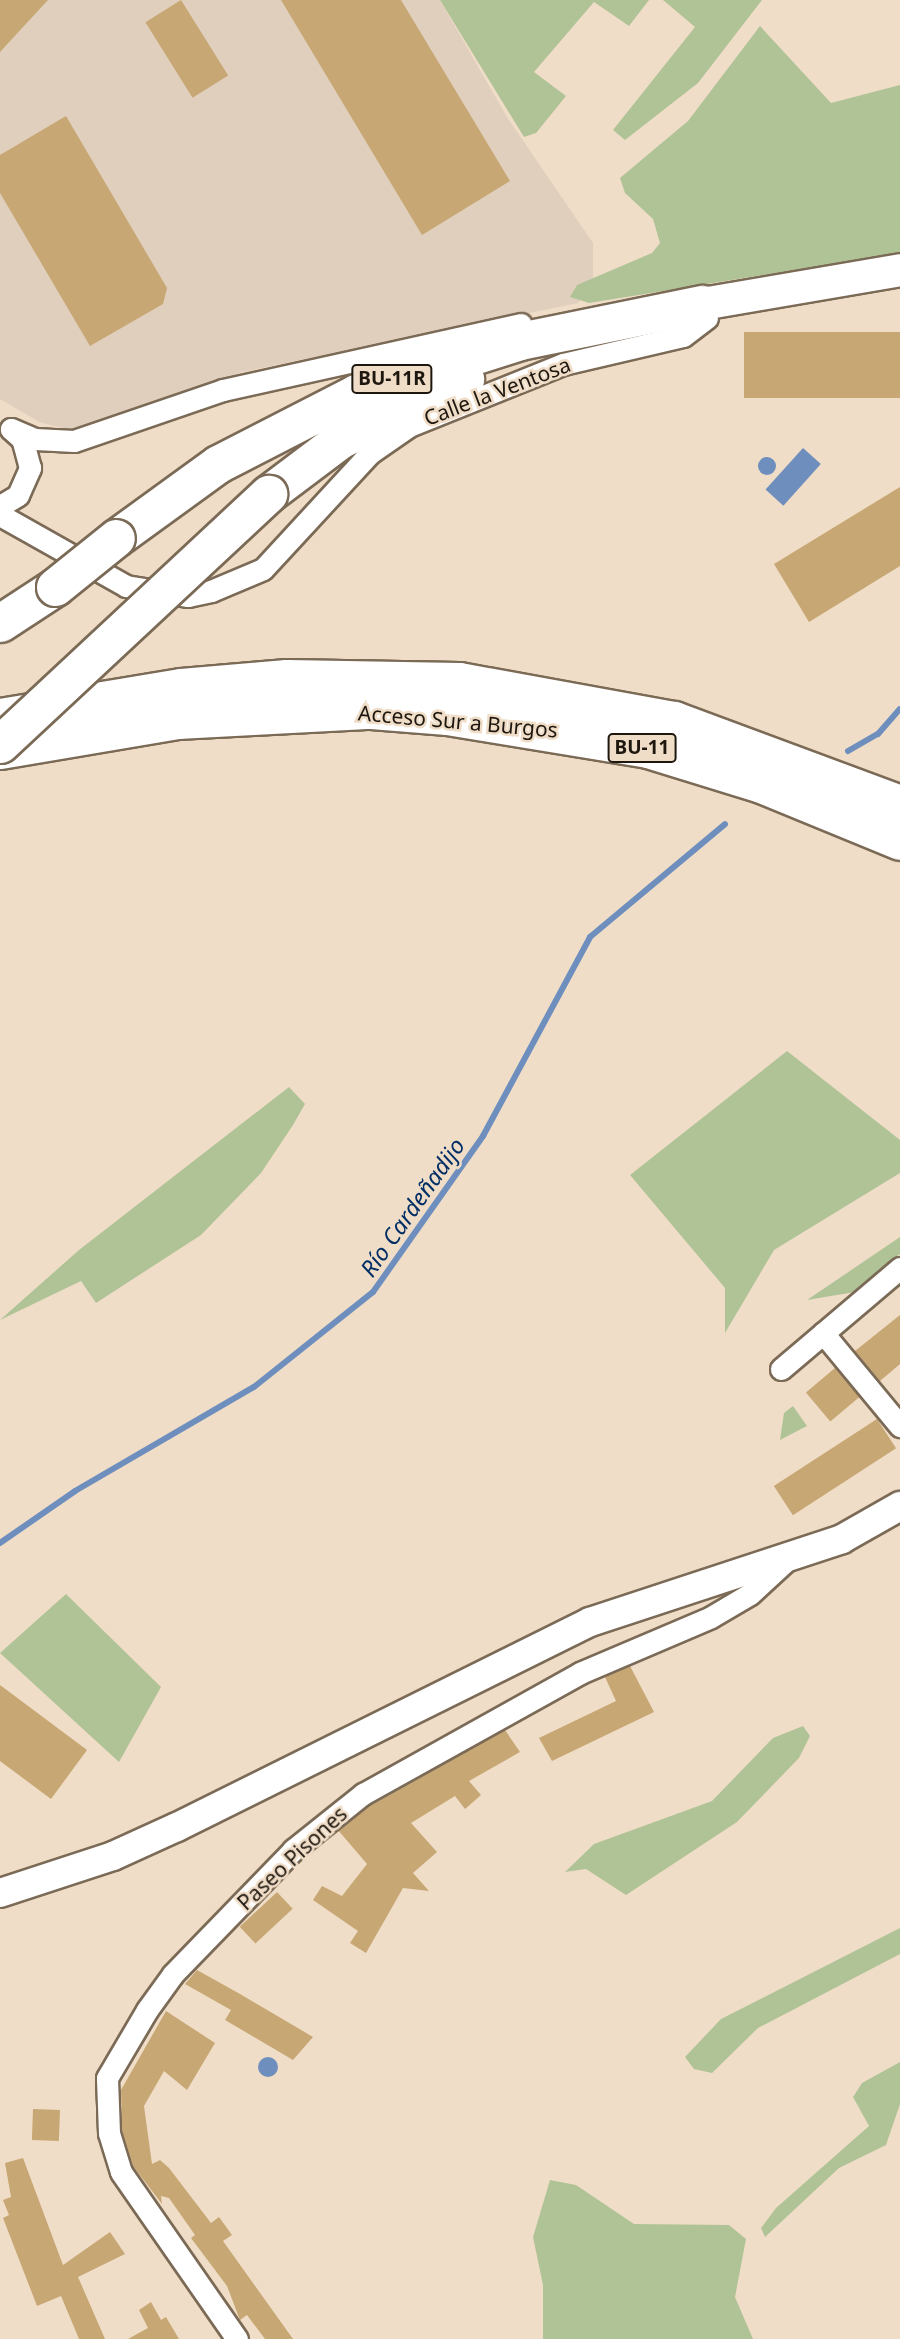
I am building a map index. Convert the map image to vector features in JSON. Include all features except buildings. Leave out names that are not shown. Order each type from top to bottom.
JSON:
[{"type":"highway","name":"BU-11R","points":[[0,747],[268,494],[341,439],[428,392],[576,346],[705,311]]},
{"type":"highway","name":"BU-11R","points":[[0,624],[55,587],[116,538],[218,464],[356,393],[520,341],[705,311]]},
{"type":"highway","points":[[0,699],[132,676],[257,663],[371,686]]},
{"type":"highway","name":"Acceso Sur a Burgos","points":[[0,717],[181,687],[371,686],[459,681],[674,720],[900,804]]},
{"type":"highway","name":"Acceso Sur a Burgos","points":[[0,747],[371,686],[648,749],[761,784],[900,841]]},
{"type":"main road","name":"Calle la Ventosa","points":[[705,311],[900,270]]},
{"type":"main road","name":"Calle la Ventosa","points":[[705,311],[900,287]]},
{"type":"main road","name":"Paseo Pisones","points":[[0,1892],[113,1856],[590,1622],[842,1539],[900,1506]]},
{"type":"street","name":"Calle la Ventosa","points":[[0,516],[126,586],[188,596],[211,591],[263,569],[369,453],[409,426],[563,364],[683,336],[705,311],[671,298],[540,320],[247,384],[74,441],[35,439],[6,426]]},
{"type":"street","points":[[0,506],[18,495],[30,468],[22,439],[6,426]]},
{"type":"street","points":[[781,1369],[900,1268]]},
{"type":"street","points":[[823,1333],[900,1426]]},
{"type":"street","name":"Paseo Pisones","points":[[237,2339],[121,2172],[109,2133],[107,2078],[147,2010],[173,1974],[293,1850],[363,1794],[580,1673],[711,1617],[750,1594],[792,1555]]},
{"type":"shaded area","points":[[0,0],[440,0],[507,117],[593,243],[593,284],[578,303],[242,372],[70,430],[39,422],[0,399]]},
{"type":"green space","points":[[440,0],[649,0],[629,26],[594,2],[534,72],[566,96],[536,133],[524,137]]},
{"type":"green space","points":[[663,0],[762,0],[698,83],[625,140],[613,130],[695,27]]},
{"type":"green space","points":[[760,26],[831,103],[900,85],[900,253],[589,303],[570,297],[577,285],[652,253],[660,243],[653,219],[625,193],[620,178],[688,121]]},
{"type":"green space","points":[[787,1051],[900,1140],[900,1173],[774,1250],[725,1333],[725,1288],[630,1175]]},
{"type":"green space","points":[[289,1087],[305,1104],[293,1125],[261,1173],[201,1235],[96,1303],[81,1281],[0,1320],[79,1250]]},
{"type":"green space","points":[[900,1237],[900,1254],[855,1292],[807,1300]]},
{"type":"green space","points":[[793,1406],[807,1426],[780,1440],[784,1413]]},
{"type":"green space","points":[[66,1594],[161,1687],[119,1762],[0,1653]]},
{"type":"green space","points":[[803,1726],[810,1736],[799,1758],[737,1822],[626,1895],[586,1869],[565,1872],[594,1844],[712,1801],[773,1738]]},
{"type":"green space","points":[[900,1928],[900,1954],[758,2028],[712,2073],[694,2069],[685,2057],[721,2019]]},
{"type":"green space","points":[[900,2062],[900,2104],[886,2145],[839,2168],[765,2237],[761,2228],[776,2208],[869,2126],[853,2097],[862,2083]]},
{"type":"green space","points":[[550,2180],[576,2185],[634,2224],[729,2225],[746,2239],[735,2297],[753,2339],[543,2339],[543,2285],[533,2237]]},
{"type":"water","points":[[803,448],[821,464],[783,506],[766,490]]},
{"type":"water","points":[[767,457],[773,460],[776,466],[773,472],[767,475],[761,472],[758,466],[761,460]]},
{"type":"water","points":[[268,2057],[275,2060],[278,2067],[275,2074],[268,2077],[261,2074],[258,2067],[261,2060]]},
{"type":"waterway","name":"Río Cardeñadijo","points":[[848,751],[878,734],[900,709]]},
{"type":"waterway","name":"Río Cardeñadijo","points":[[0,1543],[75,1491],[254,1387],[373,1292],[483,1136],[590,937],[725,824]]}]
